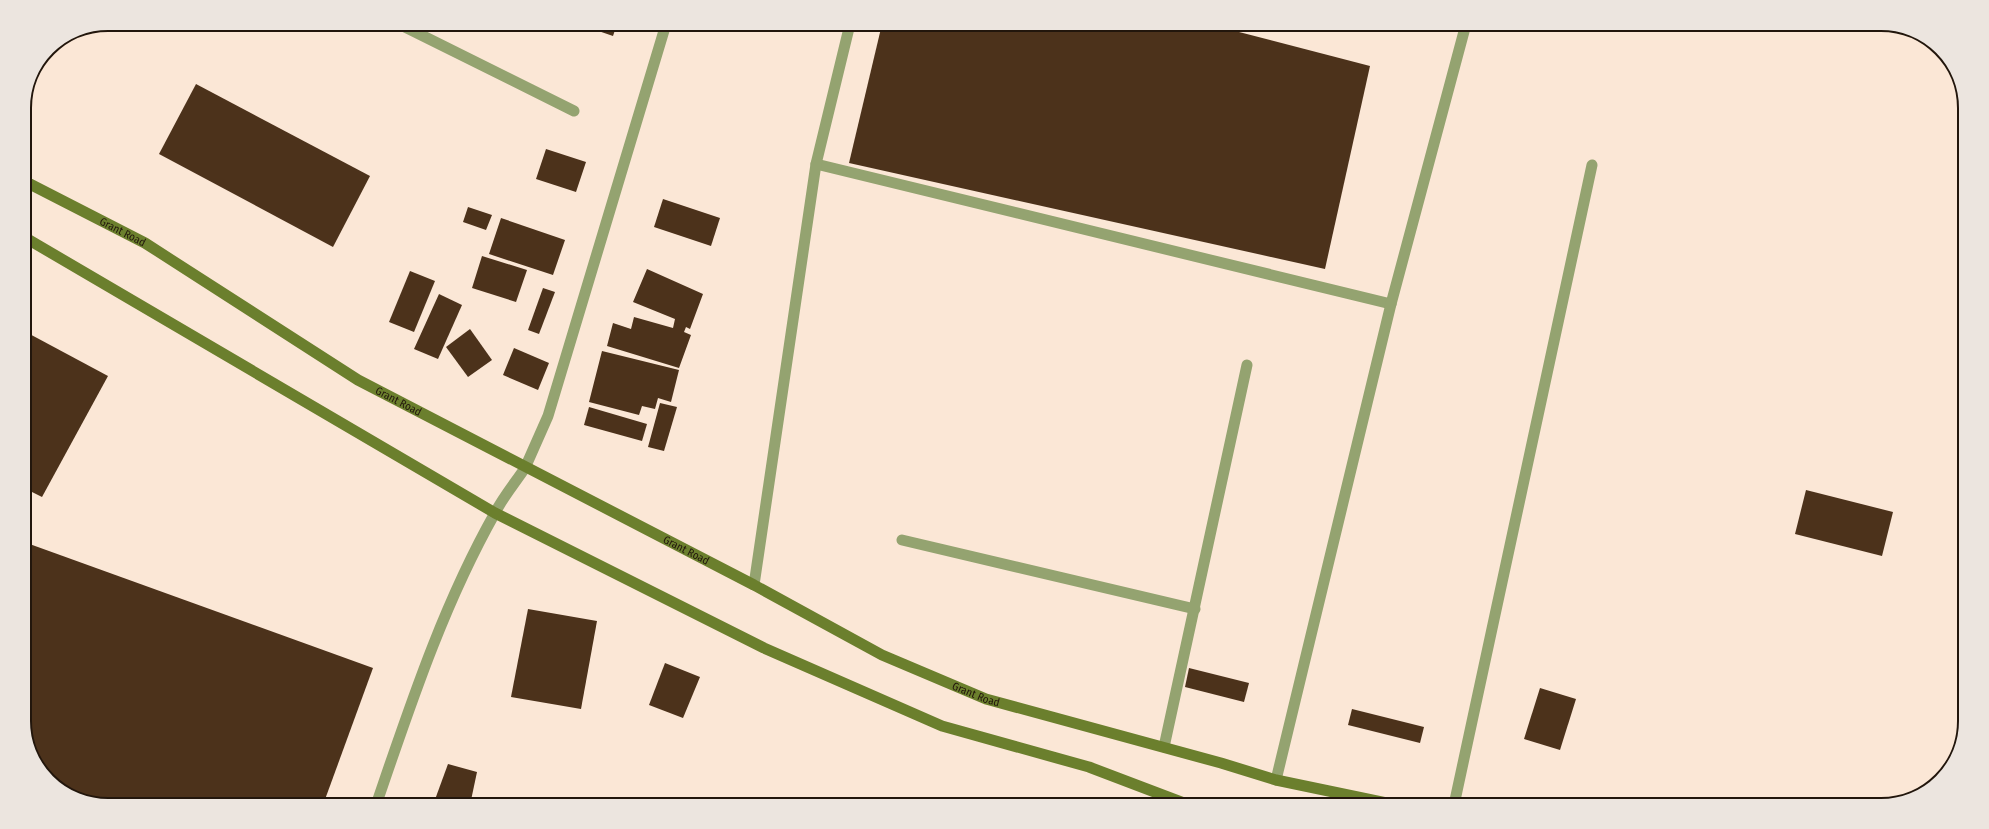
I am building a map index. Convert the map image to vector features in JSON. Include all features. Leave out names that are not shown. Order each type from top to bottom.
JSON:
[{"type":"main road","name":"Grant Road","points":[[31,185],[145,243],[358,380],[525,468],[754,585],[882,655],[986,699],[1164,747],[1276,780],[1362,798]]},
{"type":"main road","points":[[31,241],[495,513],[764,648],[942,726],[1089,767],[1170,798]]},
{"type":"street","points":[[413,31],[574,110]]},
{"type":"street","points":[[378,798],[414,693],[451,600],[495,513],[525,468],[548,416],[664,31]]},
{"type":"street","points":[[754,585],[816,164],[848,31]]},
{"type":"street","points":[[1276,780],[1391,304],[1464,31]]},
{"type":"street","points":[[816,164],[1391,304]]},
{"type":"street","points":[[1456,798],[1592,165]]},
{"type":"street","points":[[1164,747],[1247,365]]},
{"type":"street","points":[[902,540],[1195,609]]},
{"type":"building","points":[[598,31],[615,31],[613,36]]},
{"type":"building","points":[[880,31],[1235,31],[1370,66],[1325,269],[849,163]]},
{"type":"building","points":[[196,84],[370,176],[333,247],[159,154]]},
{"type":"building","points":[[546,149],[586,162],[576,192],[536,179]]},
{"type":"building","points":[[663,199],[720,218],[711,246],[654,227]]},
{"type":"building","points":[[468,207],[492,215],[486,230],[463,222]]},
{"type":"building","points":[[501,218],[565,240],[553,275],[489,254]]},
{"type":"building","points":[[482,256],[527,270],[516,302],[472,288]]},
{"type":"building","points":[[647,269],[703,294],[690,329],[686,327],[684,332],[691,335],[679,368],[607,346],[613,323],[631,329],[634,317],[673,328],[675,319],[633,302]]},
{"type":"building","points":[[410,271],[435,281],[414,332],[389,322]]},
{"type":"building","points":[[543,288],[555,292],[539,334],[528,330]]},
{"type":"building","points":[[439,294],[462,305],[438,359],[414,349]]},
{"type":"building","points":[[470,329],[492,360],[468,377],[446,347]]},
{"type":"building","points":[[31,335],[108,376],[42,497],[31,492]]},
{"type":"building","points":[[514,348],[549,363],[538,390],[503,375]]},
{"type":"building","points":[[602,351],[679,370],[671,402],[658,398],[655,409],[642,406],[639,415],[589,402]]},
{"type":"building","points":[[660,403],[677,407],[664,451],[648,447]]},
{"type":"building","points":[[589,407],[647,424],[642,441],[584,425]]},
{"type":"building","points":[[1806,490],[1893,512],[1882,556],[1795,534]]},
{"type":"building","points":[[31,545],[373,668],[326,798],[108,798],[93,797],[78,792],[69,788],[53,776],[41,760],[32,736]]},
{"type":"building","points":[[528,609],[597,621],[581,709],[511,697]]},
{"type":"building","points":[[665,663],[700,677],[683,718],[649,705]]},
{"type":"building","points":[[1189,668],[1249,683],[1244,702],[1185,687]]},
{"type":"building","points":[[1540,688],[1576,699],[1560,750],[1524,739]]},
{"type":"building","points":[[1352,709],[1424,727],[1420,743],[1348,725]]},
{"type":"building","points":[[448,764],[477,772],[471,798],[436,798]]}]
